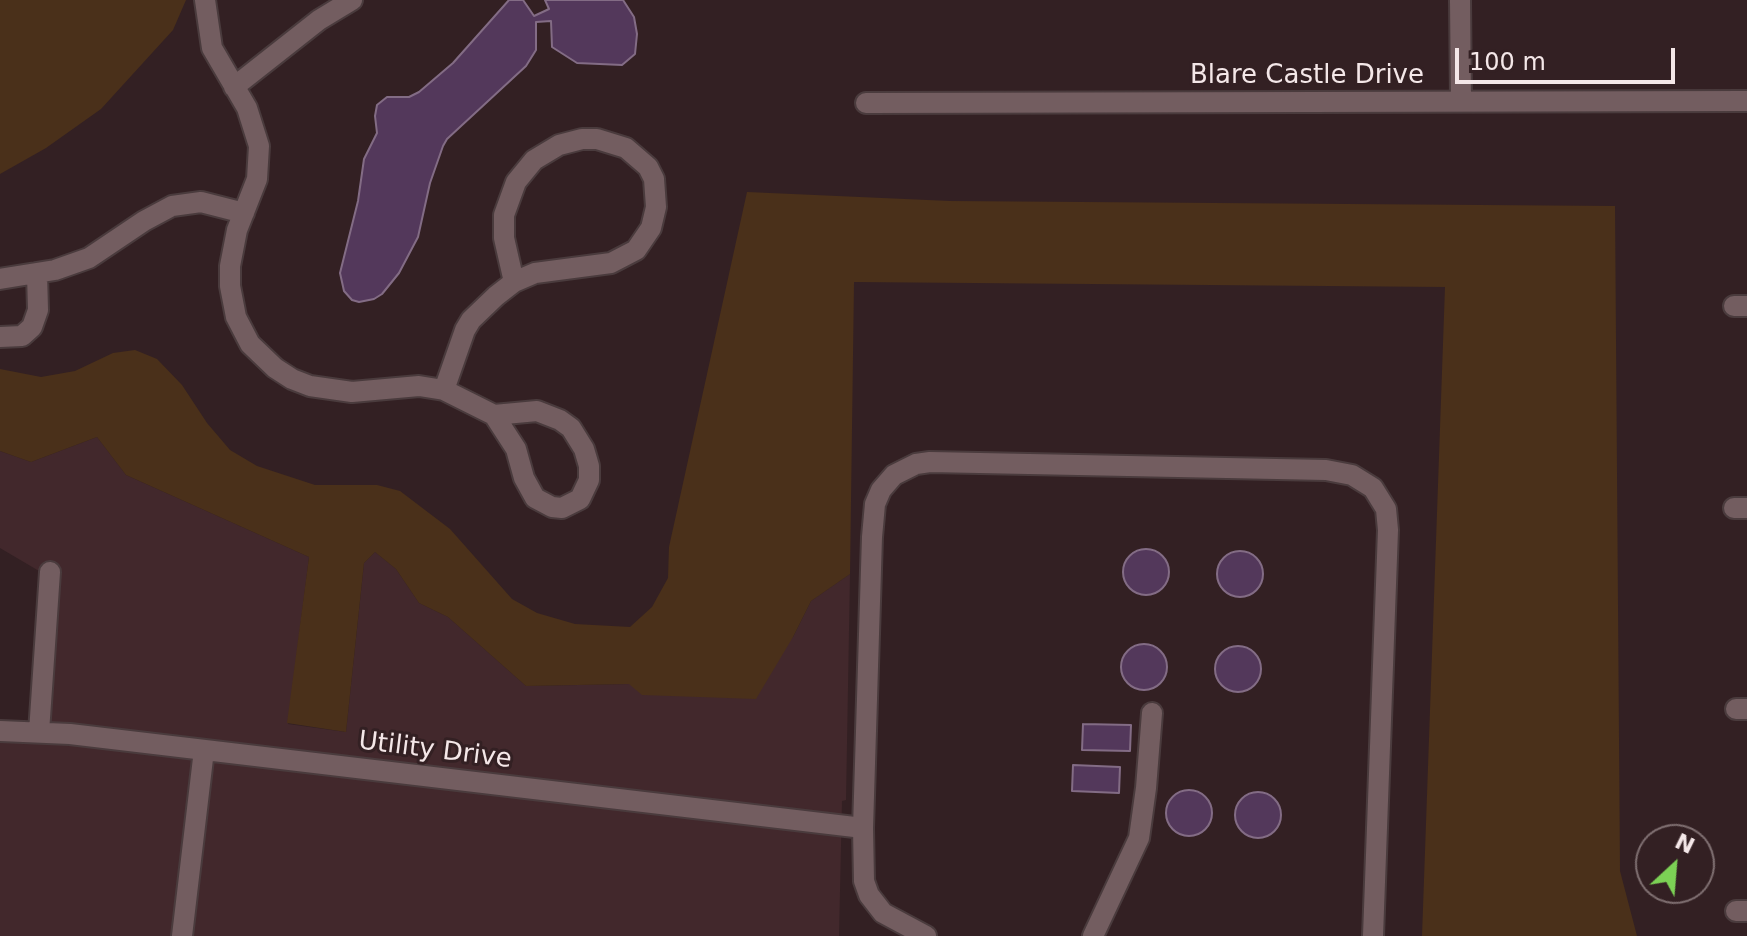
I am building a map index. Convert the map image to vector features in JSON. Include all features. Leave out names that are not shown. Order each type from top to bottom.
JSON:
[{"type":"street","points":[[205,0],[212,48],[247,108],[259,146],[257,179],[232,248],[230,266],[232,300],[241,331],[250,344],[275,368],[292,379],[333,391],[419,386],[444,390],[494,415],[516,449],[524,478],[535,498],[552,507],[562,508],[580,499],[589,480],[589,466],[584,449],[571,428],[537,411],[494,415]]},
{"type":"street","points":[[234,87],[319,20],[352,0]]},
{"type":"street","points":[[1460,0],[1461,101]]},
{"type":"street","name":"Blare Castle Drive","points":[[866,103],[1747,101]]},
{"type":"street","points":[[444,390],[455,354],[471,320],[514,282],[552,269],[611,263],[636,250],[651,228],[656,207],[654,179],[648,167],[626,148],[597,139],[570,141],[534,160],[516,182],[504,215],[504,238],[514,282]]},
{"type":"street","points":[[0,279],[55,270],[89,258],[172,206],[201,202],[244,213]]},
{"type":"street","points":[[0,337],[22,336],[32,327],[38,310],[37,273]]},
{"type":"street","points":[[926,936],[883,913],[869,895],[864,881],[863,828],[873,518],[881,490],[894,475],[916,464],[930,462],[1341,472],[1364,480],[1373,488],[1388,519],[1373,936]]},
{"type":"street","points":[[39,732],[50,572]]},
{"type":"street","points":[[1093,936],[1139,838],[1152,713]]},
{"type":"street","name":"Utility Drive","points":[[0,731],[39,732],[204,750],[863,828]]},
{"type":"street","points":[[182,936],[204,750]]},
{"type":"shaded area","points":[[0,0],[186,0],[173,30],[101,109],[46,148],[0,174]]},
{"type":"shaded area","points":[[509,0],[523,0],[534,16],[549,9],[545,0],[623,0],[634,17],[637,34],[635,54],[622,65],[577,63],[552,47],[551,21],[536,22],[536,50],[526,66],[443,146],[430,183],[418,237],[399,273],[374,299],[352,300],[344,291],[340,273],[358,201],[364,159],[377,133],[377,105],[387,97],[409,97],[419,92],[453,63]]},
{"type":"shaded area","points":[[747,192],[950,201],[1615,206],[1620,871],[1637,936],[1422,936],[1445,287],[854,282],[850,574],[811,601],[756,699],[642,695],[629,684],[526,686],[448,617],[419,603],[396,569],[375,552],[364,563],[346,732],[287,723],[309,557],[126,475],[97,437],[31,462],[0,451],[0,369],[41,377],[75,371],[113,353],[135,350],[157,359],[182,385],[207,423],[230,450],[257,466],[315,485],[377,485],[400,491],[450,529],[512,599],[537,613],[575,624],[630,627],[652,607],[668,578],[669,547]]},
{"type":"shaded area","points":[[97,437],[126,475],[309,557],[288,724],[346,732],[364,563],[375,552],[396,569],[419,603],[448,617],[526,686],[629,684],[793,637],[811,601],[850,574],[846,800],[842,801],[839,936],[0,936],[0,726],[32,723],[39,571],[0,548],[0,451],[31,462]]},
{"type":"shaded area","points":[[1146,549],[1163,555],[1169,572],[1163,589],[1146,595],[1129,589],[1123,572],[1129,555]]},
{"type":"shaded area","points":[[1240,551],[1257,557],[1263,574],[1257,591],[1240,597],[1223,591],[1217,574],[1223,557]]},
{"type":"shaded area","points":[[1144,644],[1161,650],[1167,667],[1161,684],[1144,690],[1127,684],[1121,667],[1127,650]]},
{"type":"shaded area","points":[[1238,646],[1255,652],[1261,669],[1255,686],[1238,692],[1221,686],[1215,669],[1221,652]]},
{"type":"shaded area","points":[[1083,724],[1131,725],[1130,751],[1082,750]]},
{"type":"shaded area","points":[[1073,765],[1120,767],[1119,793],[1072,791]]},
{"type":"shaded area","points":[[1189,790],[1206,796],[1212,813],[1206,830],[1189,836],[1172,830],[1166,813],[1172,796]]},
{"type":"shaded area","points":[[1258,792],[1275,798],[1281,815],[1275,832],[1258,838],[1241,832],[1235,815],[1241,798]]}]
